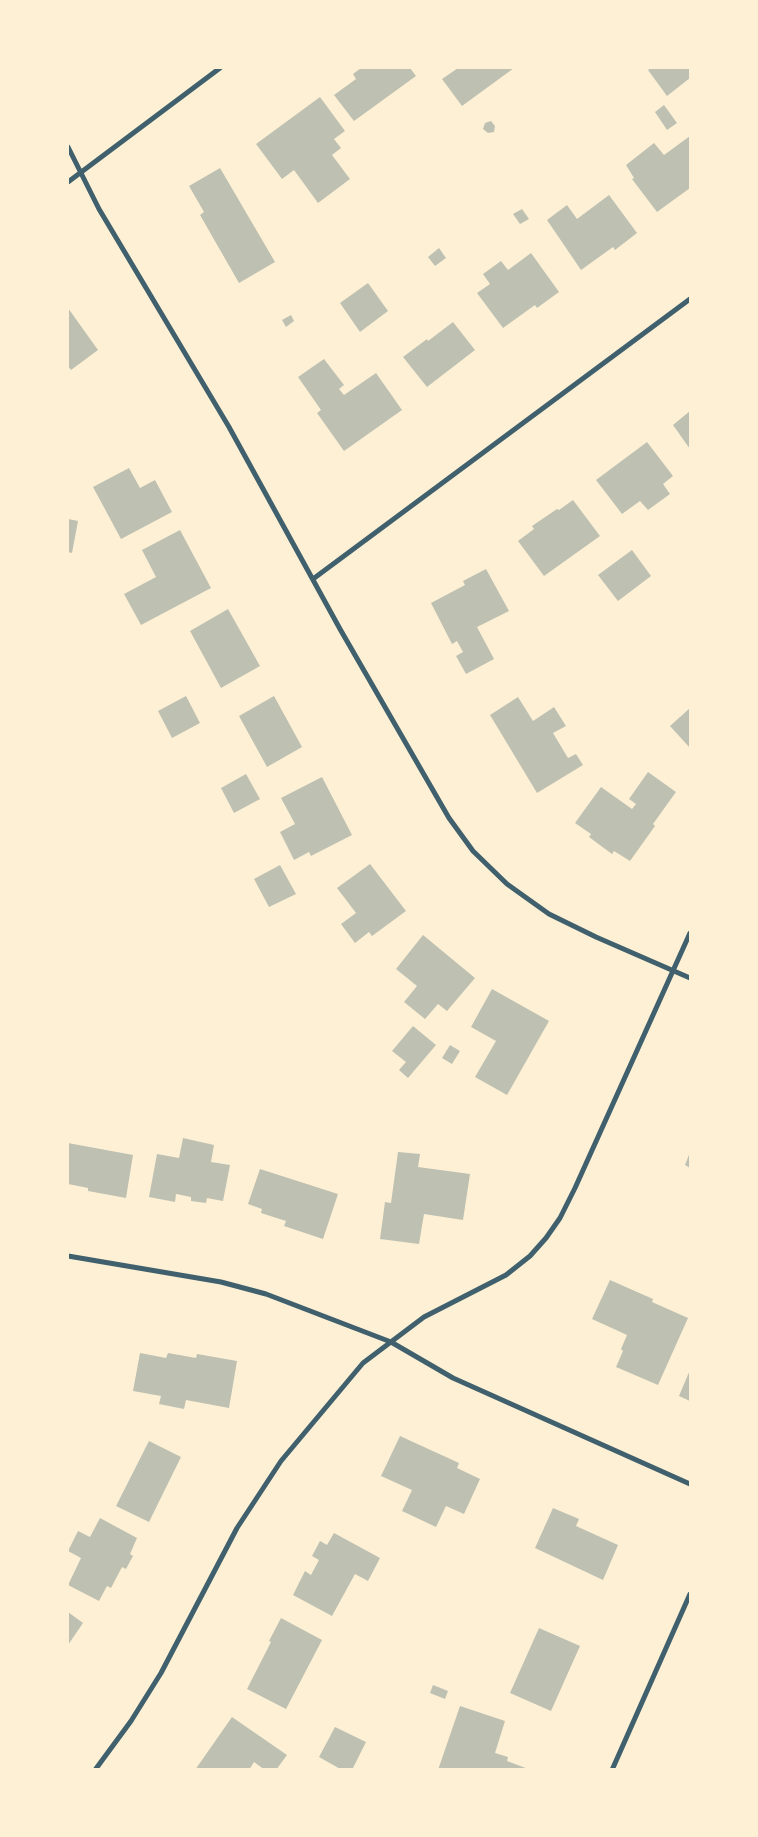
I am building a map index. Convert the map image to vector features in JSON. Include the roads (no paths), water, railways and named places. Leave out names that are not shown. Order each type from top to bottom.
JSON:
[{"type":"street","points":[[68,182],[220,68]]},
{"type":"street","points":[[68,147],[99,209],[229,428],[340,629],[449,818],[474,851],[506,884],[548,914],[690,978]]},
{"type":"street","points":[[313,579],[690,299]]},
{"type":"street","points":[[95,1770],[131,1721],[161,1673],[238,1528],[281,1461],[363,1363],[424,1317],[506,1275],[530,1256],[546,1238],[560,1218],[575,1188],[690,933]]},
{"type":"street","points":[[68,1256],[222,1282],[266,1294],[391,1342],[453,1378],[690,1484]]},
{"type":"street","points":[[612,1770],[690,1594]]}]
